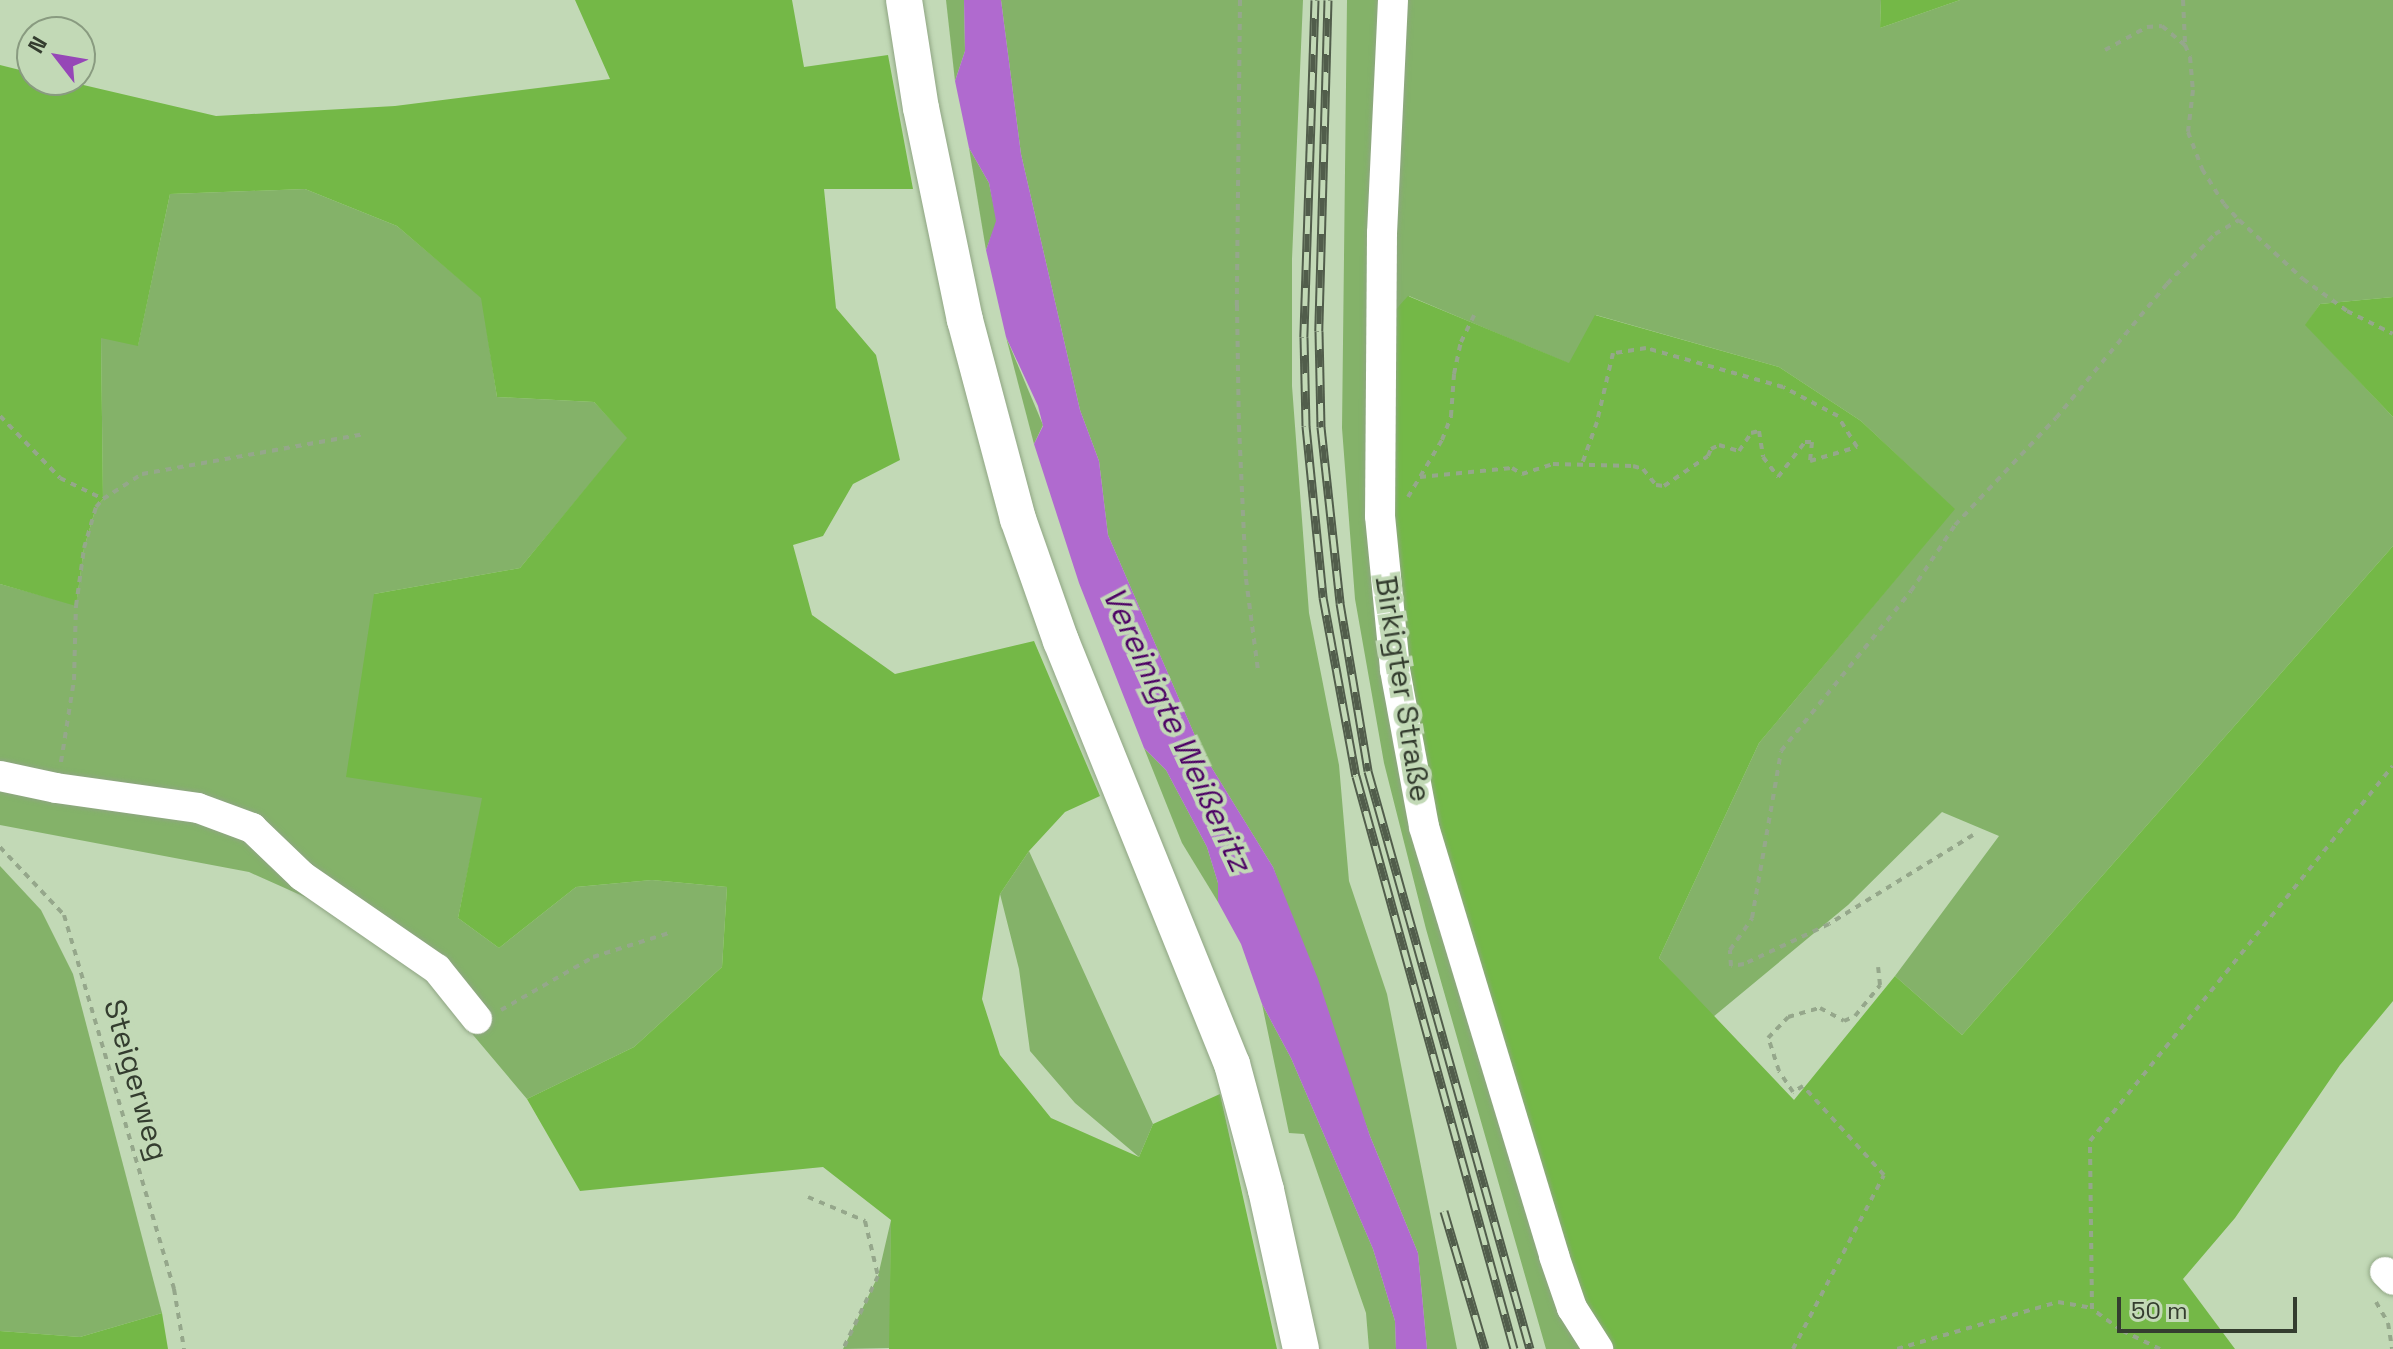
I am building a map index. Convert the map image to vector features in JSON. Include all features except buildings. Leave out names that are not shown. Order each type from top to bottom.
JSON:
[{"type":"main road","points":[[904,0],[921,108],[965,320],[1014,507],[1061,641],[1232,1064],[1263,1178],[1301,1349]]},
{"type":"street","name":"Birkigter Straße","points":[[1393,0],[1382,233],[1380,516],[1395,670],[1424,827],[1554,1256],[1572,1308],[1598,1349]]},
{"type":"street","points":[[0,776],[56,788],[200,798],[252,828],[302,876],[437,969],[477,1019]]},
{"type":"path","points":[[1240,0],[1239,411],[1246,579],[1258,670]]},
{"type":"path","points":[[2184,0],[2181,7],[2193,90],[2188,132],[2202,169],[2224,204],[2303,279],[2347,311],[2393,334]]},
{"type":"path","points":[[2105,50],[2147,27],[2162,26],[2185,45]]},
{"type":"path","points":[[1973,835],[1829,924],[1744,964],[1731,966],[1730,950],[1752,918],[1781,751],[1911,591],[1955,525],[2056,418],[2167,284],[2215,234],[2239,220]]},
{"type":"path","points":[[1380,516],[1408,496],[1442,440],[1451,416],[1455,366],[1461,342],[1474,315]]},
{"type":"path","points":[[1420,477],[1512,468],[1522,474],[1553,464],[1582,464],[1633,466],[1643,469],[1656,485],[1664,486],[1701,461],[1711,449],[1719,445],[1739,451],[1751,433],[1759,431],[1763,457],[1778,477],[1805,442],[1812,442],[1810,461],[1857,447],[1838,416],[1783,387],[1646,348],[1613,353],[1597,422],[1582,464]]},
{"type":"path","points":[[0,416],[60,478],[103,499]]},
{"type":"path","points":[[56,788],[74,680],[76,606],[84,548],[96,507],[103,499],[142,474],[364,434]]},
{"type":"path","points":[[2092,1309],[2090,1141],[2393,766]]},
{"type":"path","name":"Steigerweg","points":[[0,847],[64,915],[174,1289],[184,1349]]},
{"type":"path","points":[[477,1019],[505,1008],[593,957],[669,933]]},
{"type":"path","points":[[1793,1349],[1884,1175],[1803,1086],[1793,1092],[1779,1071],[1768,1038],[1788,1017],[1820,1008],[1844,1021],[1855,1016],[1880,985],[1878,967]]},
{"type":"path","points":[[808,1197],[865,1221],[878,1276],[843,1349]]},
{"type":"path","points":[[2383,1284],[2392,1349]]},
{"type":"path","points":[[1897,1349],[2058,1302],[2092,1309],[2121,1330],[2160,1349]]},
{"type":"green space","points":[[575,0],[792,0],[804,67],[888,55],[913,189],[824,189],[836,308],[876,355],[900,460],[853,484],[823,536],[793,545],[812,615],[895,674],[1034,641],[1100,796],[1065,812],[1029,851],[1000,894],[982,999],[1000,1055],[1051,1118],[1139,1157],[1153,1124],[1220,1094],[1277,1349],[889,1349],[891,1220],[823,1167],[580,1191],[527,1099],[634,1047],[722,967],[727,887],[652,880],[576,887],[499,948],[458,918],[482,798],[346,777],[374,594],[520,568],[627,438],[594,402],[497,397],[481,298],[397,226],[305,189],[170,194],[138,346],[101,338],[103,499],[96,507],[84,548],[76,606],[0,584],[0,65],[16,69],[16,96],[96,96],[96,88],[216,116],[395,106],[610,79]]},
{"type":"green space","points":[[946,0],[964,0],[965,51],[955,81]]},
{"type":"green space","points":[[1001,0],[1303,0],[1292,259],[1292,386],[1309,613],[1339,765],[1349,881],[1387,994],[1457,1349],[1427,1349],[1418,1253],[1370,1136],[1273,867],[1202,752],[1108,535],[1099,461],[1080,410],[1021,154]]},
{"type":"green space","points":[[1347,0],[1881,0],[1880,28],[1960,0],[2393,0],[2393,297],[2320,304],[2306,325],[2393,417],[2393,546],[1962,1035],[1895,976],[1999,836],[1942,812],[1848,905],[1713,1017],[1659,958],[1759,743],[1954,509],[1861,421],[1779,367],[1596,315],[1570,364],[1409,296],[1598,1349],[1546,1349],[1426,929],[1384,763],[1355,599],[1342,428]]},
{"type":"green space","points":[[1881,0],[1960,0],[1880,28]]},
{"type":"green space","points":[[969,148],[989,183],[997,221],[986,250]]},
{"type":"green space","points":[[305,189],[397,226],[482,298],[497,397],[594,402],[628,438],[520,568],[374,594],[483,798],[458,918],[499,948],[576,887],[652,880],[727,887],[722,967],[634,1047],[527,1099],[420,972],[343,914],[249,872],[0,825],[0,584],[76,605],[84,548],[96,507],[103,499],[101,337],[138,345],[170,194]]},
{"type":"green space","points":[[1408,296],[1569,363],[1595,315],[1779,367],[1861,421],[1955,509],[1759,743],[1659,958],[1794,1100],[1895,976],[1962,1035],[2393,546],[2393,1001],[2340,1065],[2235,1218],[2183,1279],[2235,1349],[1598,1349],[1572,1308],[1395,670],[1380,327]]},
{"type":"green space","points":[[2393,297],[2393,417],[2305,325],[2320,304]]},
{"type":"green space","points":[[1006,337],[1043,425],[1034,444]]},
{"type":"green space","points":[[1144,748],[1166,770],[1207,847],[1218,883],[1218,902],[1182,843]]},
{"type":"green space","points":[[1029,851],[1153,1124],[1139,1157],[1075,1103],[1030,1051],[1019,969],[1000,894]]},
{"type":"green space","points":[[0,866],[41,910],[73,974],[162,1313],[80,1337],[0,1331]]},
{"type":"green space","points":[[1262,1004],[1291,1058],[1373,1249],[1395,1321],[1396,1349],[1369,1349],[1366,1313],[1304,1134],[1289,1133]]},
{"type":"green space","points":[[891,1220],[890,1348],[843,1349],[878,1276]]},
{"type":"green space","points":[[162,1313],[168,1349],[0,1349],[0,1331],[80,1337]]},
{"type":"water","name":"Vereinigte Weißeritz","points":[[964,0],[1001,0],[1021,154],[1080,410],[1099,461],[1108,535],[1202,752],[1273,867],[1318,979],[1370,1136],[1418,1253],[1427,1349],[1396,1349],[1395,1321],[1373,1249],[1291,1058],[1262,1004],[1241,944],[1218,902],[1218,883],[1207,847],[1166,770],[1144,748],[1079,583],[1034,444],[1043,426],[1038,406],[1006,337],[986,250],[996,221],[989,183],[969,148],[955,81],[965,51]]},
{"type":"railway","points":[[1315,0],[1304,337],[1306,426],[1323,597],[1356,776],[1514,1349]]},
{"type":"railway","points":[[1328,0],[1319,331],[1321,427],[1340,603],[1368,771],[1530,1349]]},
{"type":"railway","points":[[1444,1211],[1485,1349]]}]
